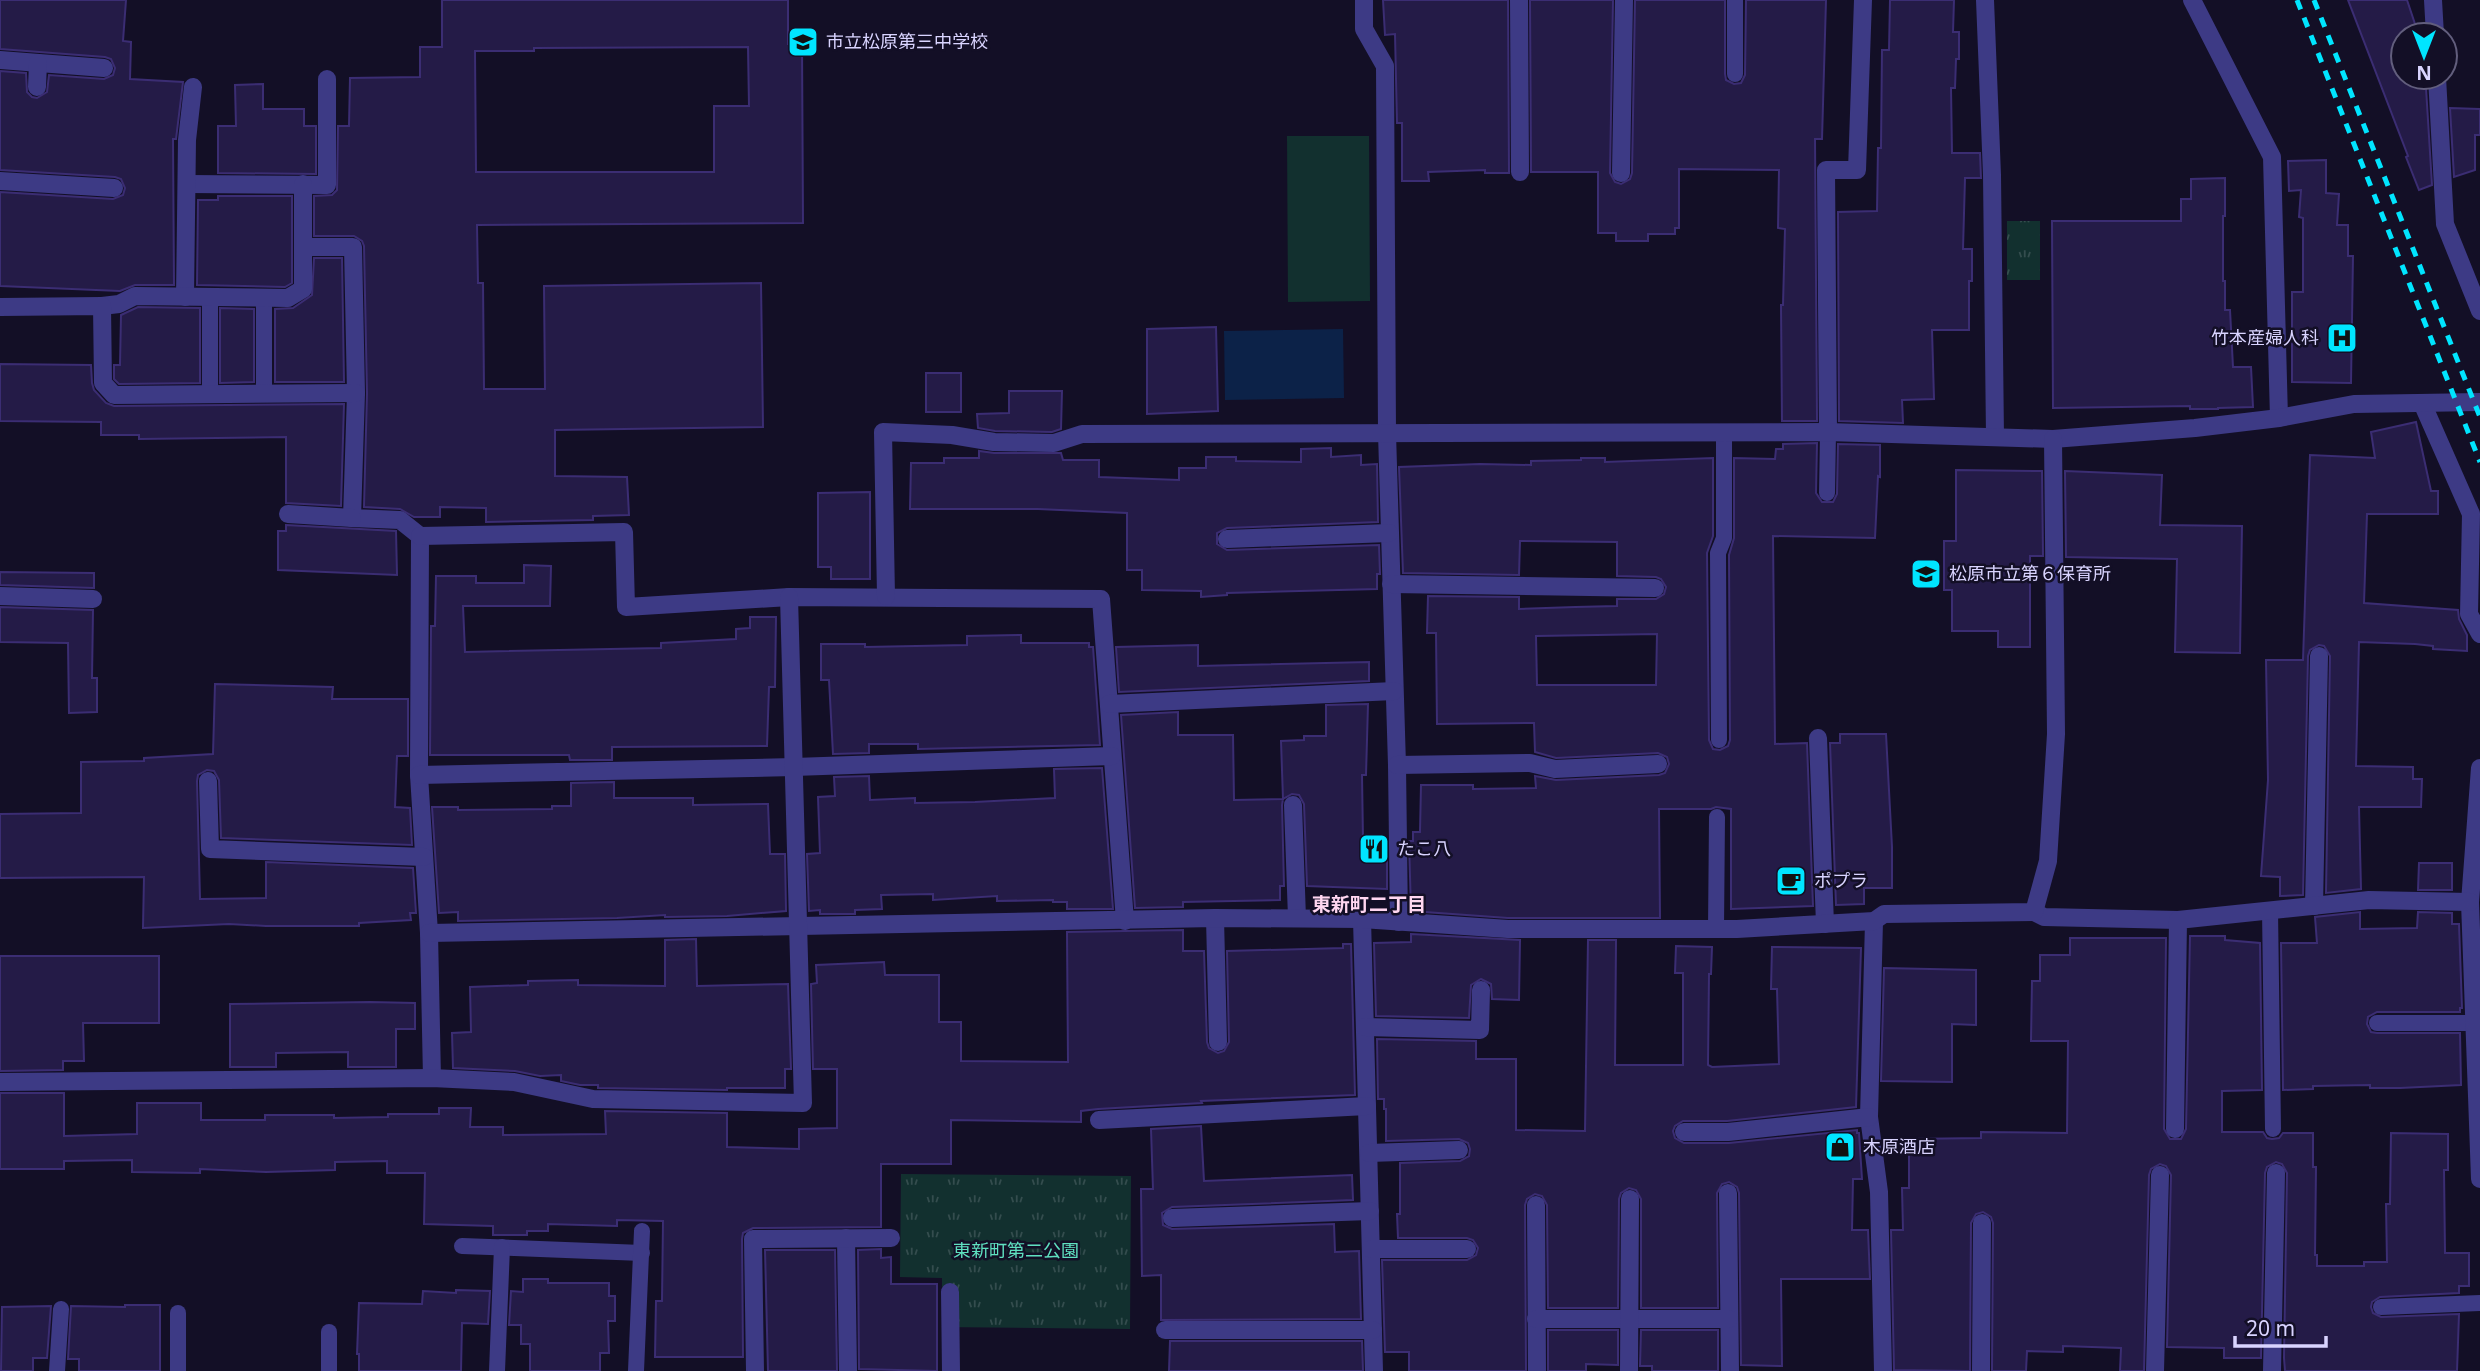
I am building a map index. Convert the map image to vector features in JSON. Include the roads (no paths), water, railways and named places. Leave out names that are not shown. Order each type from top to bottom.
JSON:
[{"type":"street","points":[[1364,0],[1364,29],[1385,66],[1387,433],[1399,922]]},
{"type":"street","points":[[1519,0],[1520,173]]},
{"type":"street","points":[[1621,173],[1624,0]]},
{"type":"street","points":[[1828,432],[1826,170],[1857,170],[1863,0]]},
{"type":"street","points":[[1985,0],[1992,175],[1995,437]]},
{"type":"street","points":[[2192,0],[2272,157],[2279,418]]},
{"type":"street","points":[[2433,0],[2434,21]]},
{"type":"street","points":[[0,60],[104,68]]},
{"type":"street","points":[[37,87],[38,63]]},
{"type":"street","points":[[187,184],[327,185],[327,79]]},
{"type":"street","points":[[185,297],[187,140],[192,87]]},
{"type":"street","points":[[2438,91],[2445,224],[2480,311]]},
{"type":"street","points":[[0,181],[114,188]]},
{"type":"street","points":[[0,307],[102,306],[119,304],[135,296],[288,298],[303,289],[303,184]]},
{"type":"street","points":[[303,247],[354,247],[356,393],[352,518]]},
{"type":"street","points":[[102,306],[103,383],[114,395],[356,393]]},
{"type":"street","points":[[886,596],[883,432],[952,435],[994,442],[1054,443],[1082,434],[1828,432],[2053,439],[2196,428],[2279,418],[2354,404],[2480,402]]},
{"type":"street","points":[[2423,405],[2471,514],[2469,614],[2480,634]]},
{"type":"street","points":[[2035,912],[2048,861],[2056,734],[2053,439]]},
{"type":"street","points":[[288,514],[400,520],[420,536],[624,532],[626,607],[789,597],[1101,599],[1125,921]]},
{"type":"street","points":[[1227,538],[1389,533]]},
{"type":"street","points":[[420,536],[419,775],[429,933],[432,1077]]},
{"type":"street","points":[[1391,584],[1655,588]]},
{"type":"street","points":[[0,596],[93,598]]},
{"type":"street","points":[[0,1082],[432,1077],[514,1082],[593,1099],[803,1103],[789,597]]},
{"type":"street","points":[[2314,906],[2319,656]]},
{"type":"street","points":[[1109,704],[1394,691]]},
{"type":"street","points":[[1818,738],[1825,924]]},
{"type":"street","points":[[419,775],[794,767],[1112,756]]},
{"type":"street","points":[[1397,765],[1530,763],[1555,769],[1658,764]]},
{"type":"street","points":[[2480,768],[2470,902],[2476,978],[2474,1023],[2480,1179]]},
{"type":"street","points":[[208,780],[210,849],[424,857]]},
{"type":"street","points":[[1293,805],[1297,918]]},
{"type":"street","points":[[429,933],[1215,918],[1362,919],[1508,929],[1716,929],[1874,921],[1884,914],[2035,912],[2044,917],[2178,920],[2368,900],[2470,902]]},
{"type":"street","points":[[1215,918],[1218,1042]]},
{"type":"street","points":[[1362,919],[1374,1371]]},
{"type":"street","points":[[2175,1129],[2178,920]]},
{"type":"street","points":[[1874,921],[1868,1117],[1878,1192],[1883,1371]]},
{"type":"street","points":[[1365,1027],[1480,1030],[1481,990]]},
{"type":"street","points":[[1099,1120],[1367,1106]]},
{"type":"street","points":[[1684,1132],[1728,1132],[1868,1117]]},
{"type":"street","points":[[1368,1153],[1459,1150]]},
{"type":"street","points":[[2272,1371],[2276,1173]]},
{"type":"street","points":[[2155,1371],[2160,1175]]},
{"type":"street","points":[[1728,1194],[1730,1371]]},
{"type":"street","points":[[1629,1371],[1630,1199]]},
{"type":"street","points":[[1536,1205],[1536,1371]]},
{"type":"street","points":[[1172,1218],[1370,1211]]},
{"type":"street","points":[[1981,1371],[1982,1223]]},
{"type":"street","points":[[846,1238],[848,1371]]},
{"type":"street","points":[[755,1371],[752,1239],[891,1238]]},
{"type":"street","points":[[1371,1250],[1467,1249]]},
{"type":"street","points":[[950,1292],[951,1371]]},
{"type":"street","points":[[1536,1318],[1729,1319]]},
{"type":"street","points":[[1165,1330],[1373,1330]]},
{"type":"lane","points":[[1735,0],[1735,74]]},
{"type":"lane","points":[[210,394],[211,297]]},
{"type":"lane","points":[[264,298],[264,394]]},
{"type":"lane","points":[[1719,740],[1718,553],[1724,537],[1724,432]]},
{"type":"lane","points":[[1827,493],[1828,432]]},
{"type":"lane","points":[[1716,929],[1717,817]]},
{"type":"lane","points":[[2270,910],[2273,1129]]},
{"type":"lane","points":[[2377,1023],[2474,1023]]},
{"type":"lane","points":[[636,1371],[642,1231]]},
{"type":"lane","points":[[462,1246],[642,1253]]},
{"type":"lane","points":[[497,1371],[502,1247]]},
{"type":"lane","points":[[2381,1307],[2480,1303]]},
{"type":"lane","points":[[57,1371],[61,1309]]},
{"type":"lane","points":[[177,1371],[178,1314]]},
{"type":"lane","points":[[329,1332],[329,1371]]},
{"type":"water","points":[[1343,329],[1344,398],[1225,400],[1224,331]]},
{"type":"railway","points":[[2297,0],[2480,462]]},
{"type":"railway","points":[[2314,0],[2480,417]]},
{"type":"place","name":"市立松原第三中学校","points":[[803,42]]},
{"type":"place","name":"竹本産婦人科","points":[[2342,338]]},
{"type":"place","name":"松原市立第６保育所","points":[[1926,574]]},
{"type":"place","name":"たこ八","points":[[1374,849]]},
{"type":"place","name":"ポプラ","points":[[1791,881]]},
{"type":"place","name":"木原酒店","points":[[1840,1147]]},
{"type":"district","name":"東新町二丁目","points":[[1369,904]]},
{"type":"park label","name":"東新町第二公園","points":[[1016,1251]]}]
